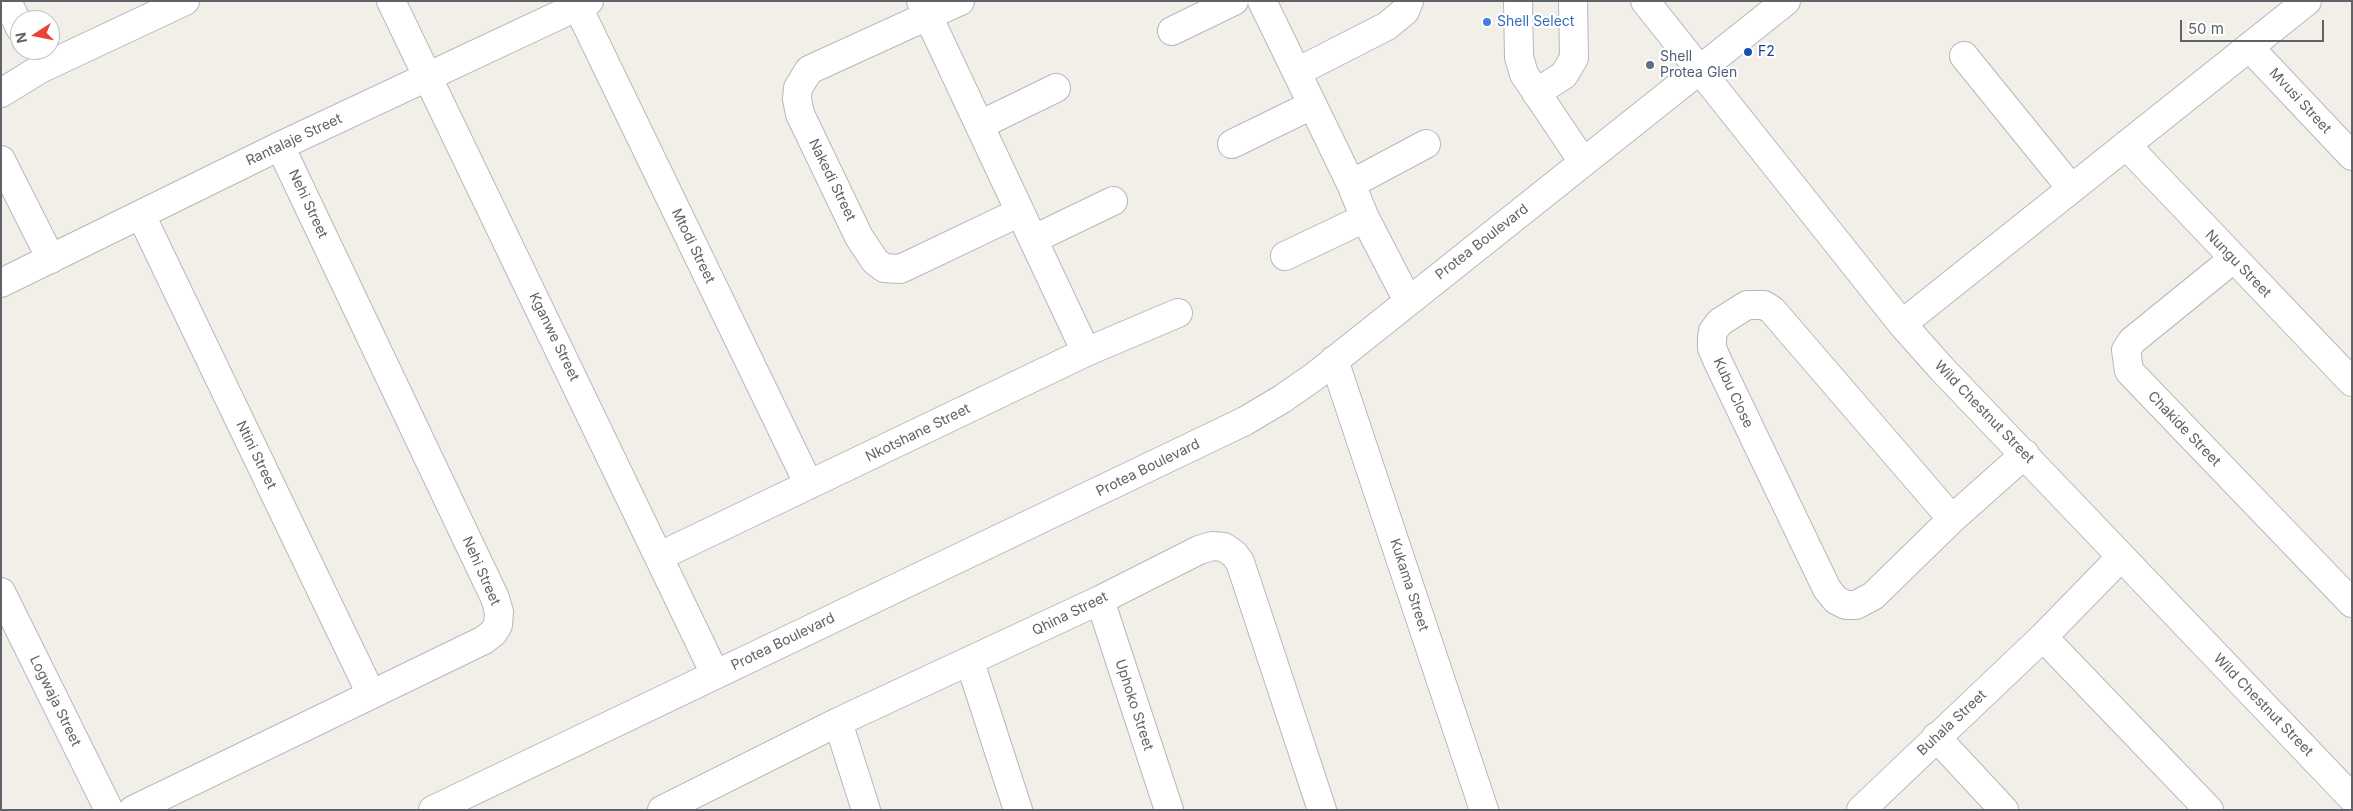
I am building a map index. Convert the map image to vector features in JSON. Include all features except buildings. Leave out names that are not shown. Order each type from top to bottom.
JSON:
[{"type":"street","points":[[60,50],[184,1]]},
{"type":"street","name":"Kganwe Street","points":[[392,1],[715,674]]},
{"type":"street","name":"Nakedi Street","points":[[960,1],[924,9],[809,70],[798,88],[797,99],[800,114],[859,237],[874,261],[884,268],[900,269],[1020,212]]},
{"type":"street","points":[[1172,31],[1234,1]]},
{"type":"street","points":[[1262,1],[1365,218],[1408,301]]},
{"type":"street","points":[[1297,72],[1387,26],[1405,11],[1409,1]]},
{"type":"street","points":[[1518,1],[1519,58],[1524,74],[1583,162]]},
{"type":"street","points":[[1536,93],[1564,75],[1574,58],[1573,1]]},
{"type":"street","name":"Wild Chestnut Street","points":[[1645,1],[1902,324],[1942,369],[2352,798]]},
{"type":"street","name":"Protea Boulevard","points":[[433,810],[471,802],[715,674],[1245,421],[1282,399],[1334,360],[1786,1]]},
{"type":"street","points":[[1902,324],[2307,1]]},
{"type":"street","name":"Rantalaje Street","points":[[1,283],[280,146],[429,77],[580,3]]},
{"type":"street","name":"Mtodi Street","points":[[580,3],[808,485]]},
{"type":"street","points":[[924,9],[1086,352]]},
{"type":"street","name":"Mvusi Street","points":[[2248,47],[2352,156]]},
{"type":"street","points":[[1964,56],[2071,188]]},
{"type":"street","points":[[1,93],[35,60]]},
{"type":"street","points":[[980,125],[1056,88]]},
{"type":"street","points":[[1232,144],[1312,105]]},
{"type":"street","points":[[1350,184],[1426,144]]},
{"type":"street","name":"Nungu Street","points":[[2126,145],[2352,382]]},
{"type":"street","name":"Nehi Street","points":[[133,810],[484,640],[493,633],[498,625],[499,612],[494,598],[280,146]]},
{"type":"street","points":[[1,160],[51,259]]},
{"type":"street","points":[[1034,239],[1113,200]]},
{"type":"street","name":"Ntini Street","points":[[141,215],[371,694]]},
{"type":"street","points":[[1285,256],[1365,218]]},
{"type":"street","name":"Chakide Street","points":[[2233,259],[2132,341],[2126,350],[2129,371],[2352,603]]},
{"type":"street","name":"Kubu Close","points":[[1952,519],[1772,310],[1764,305],[1747,305],[1720,322],[1713,331],[1712,338],[1712,348],[1718,362],[1827,589],[1836,600],[1846,605],[1856,605],[1873,596],[1952,519],[2025,454]]},
{"type":"street","name":"Nkotshane Street","points":[[660,556],[1086,352],[1178,313]]},
{"type":"street","name":"Kukama Street","points":[[1334,360],[1484,810]]},
{"type":"street","name":"Qhina Street","points":[[662,810],[711,799],[838,722],[970,662],[1199,550],[1212,546],[1224,547],[1234,554],[1240,562],[1322,810]]},
{"type":"street","name":"Buhala Street","points":[[1861,810],[2043,637],[2121,557]]},
{"type":"street","name":"Logwaja Street","points":[[1,592],[109,810]]},
{"type":"street","name":"Uphoko Street","points":[[1100,600],[1169,810]]},
{"type":"street","points":[[2043,637],[2210,810]]},
{"type":"street","points":[[970,662],[1018,810]]},
{"type":"street","points":[[838,722],[866,810]]},
{"type":"street","points":[[1936,737],[2004,810]]},
{"type":"place","name":"Shell Select","points":[[1487,22]]},
{"type":"place","name":"F2","points":[[1748,52]]},
{"type":"place","name":"Shell Protea Glen","points":[[1650,65]]}]
